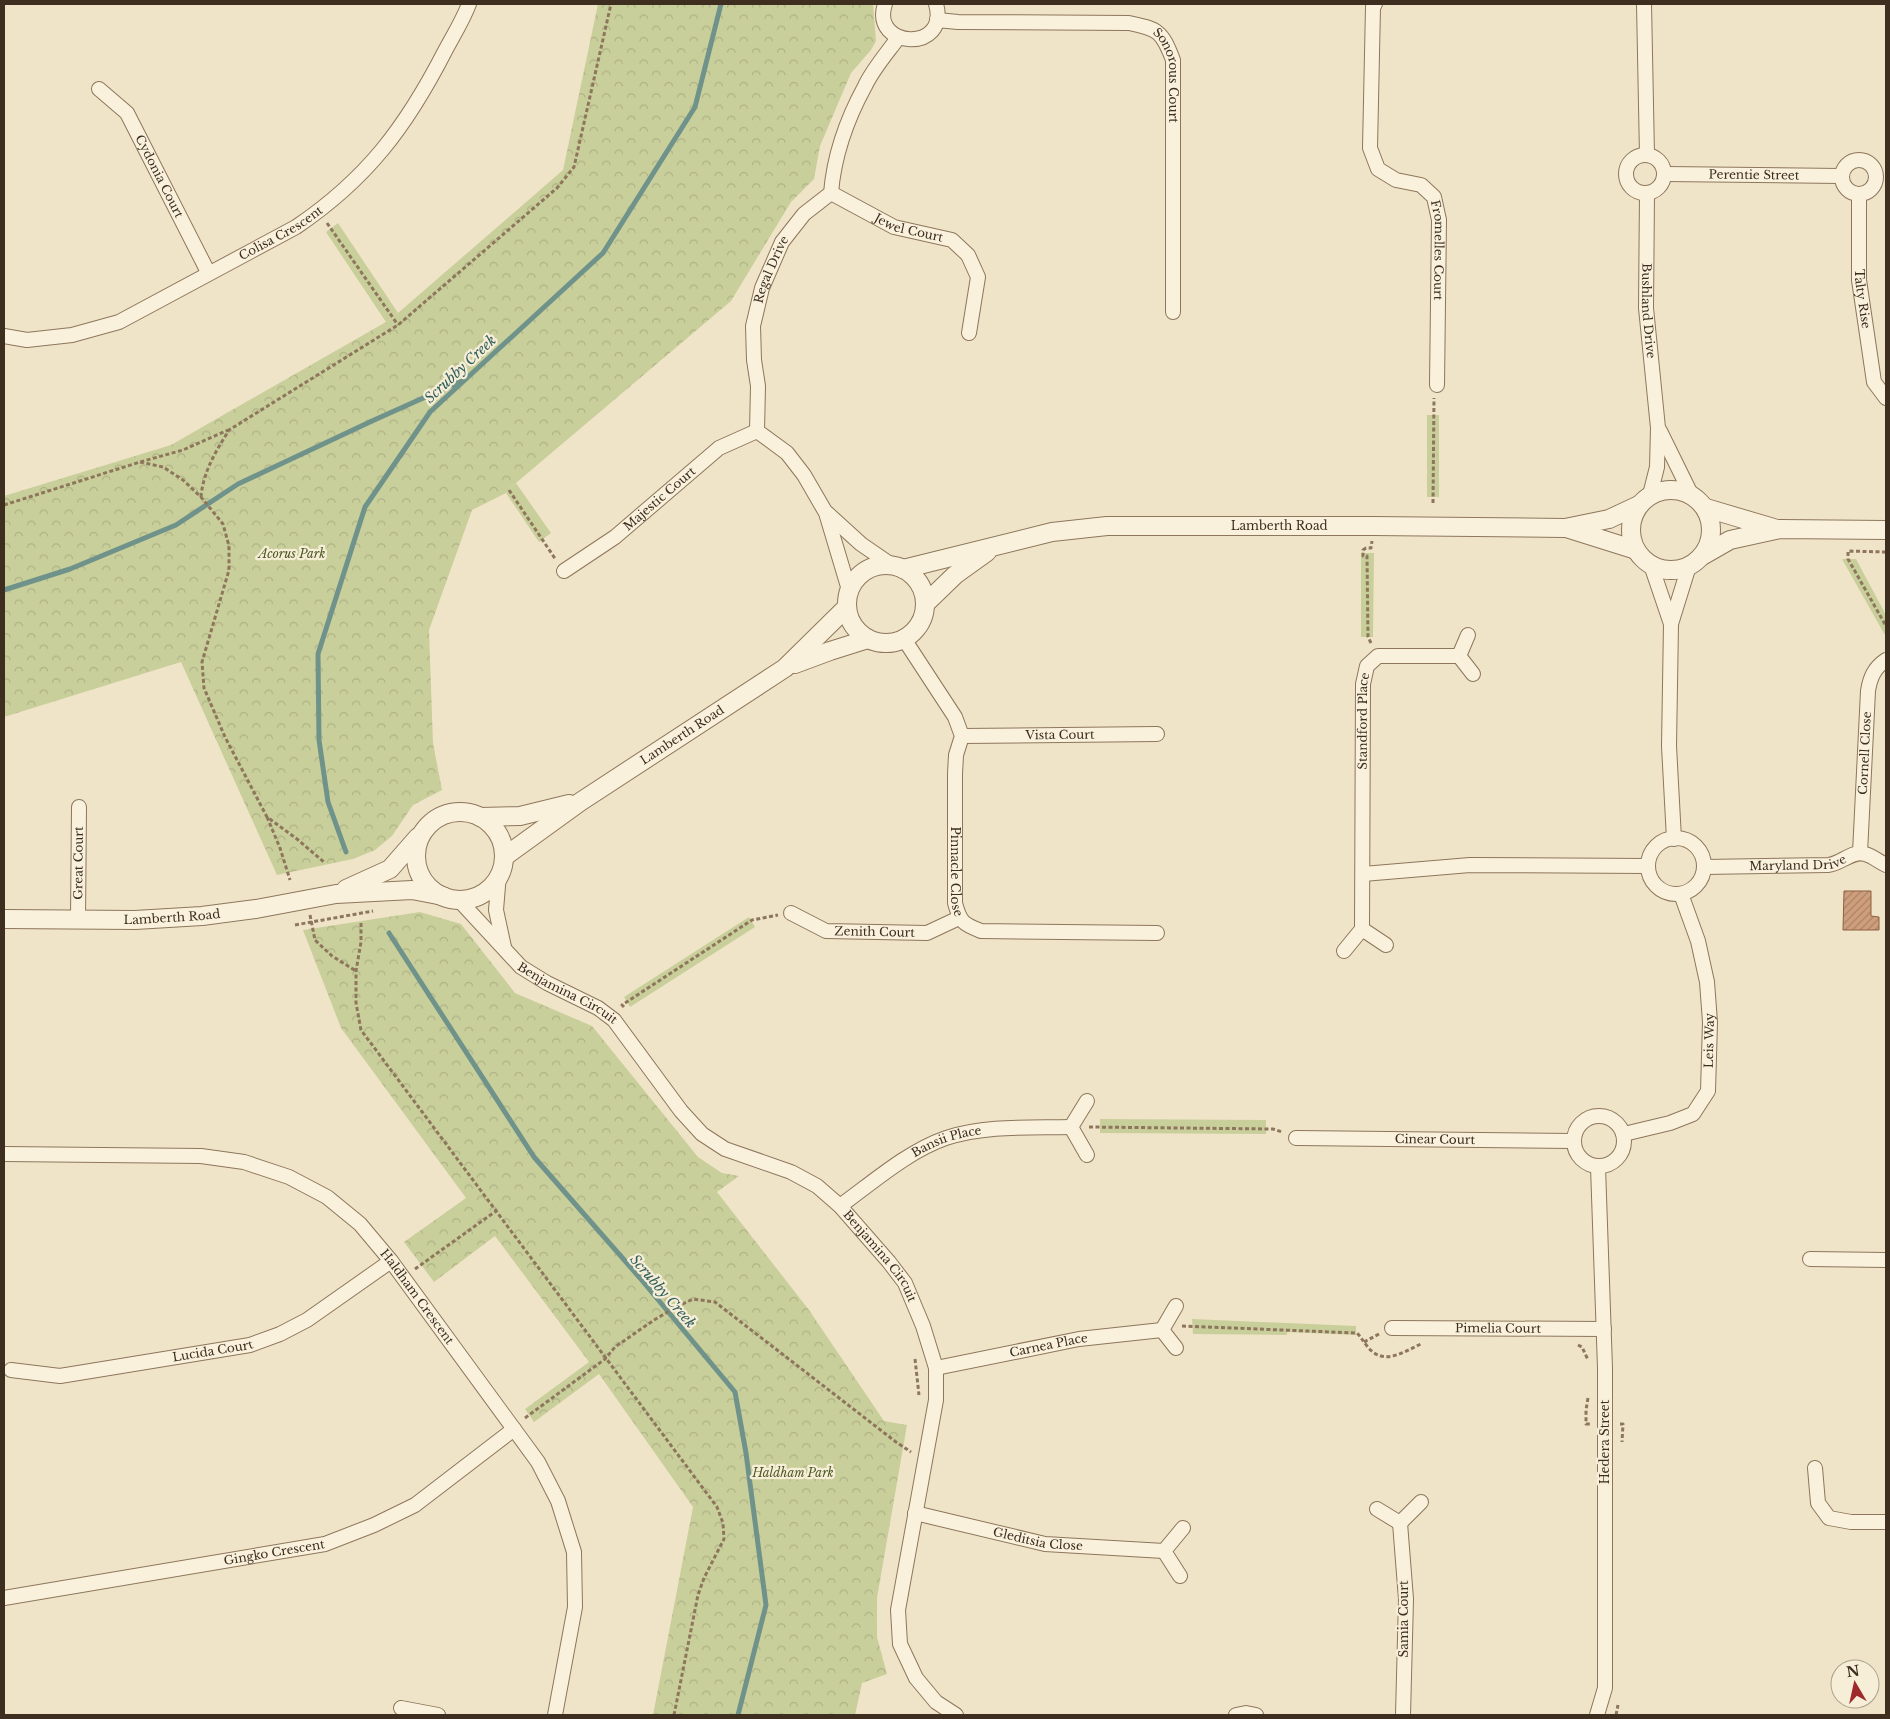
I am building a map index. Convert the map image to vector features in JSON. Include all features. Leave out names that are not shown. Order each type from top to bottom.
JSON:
[{"type":"street","name":"Colisa Crescent","points":[[4,336],[27,340],[72,336],[119,322],[208,272],[296,227],[319,211],[357,178],[389,143],[426,89],[469,4]]},
{"type":"street","points":[[885,4],[883,18],[886,26],[898,38],[906,40],[922,38],[934,27],[938,11],[936,4]]},
{"type":"street","name":"Fromelles Court","points":[[1374,4],[1370,148],[1378,169],[1396,180],[1421,185],[1434,197],[1439,220],[1437,385]]},
{"type":"street","points":[[1644,4],[1647,155]]},
{"type":"street","name":"Sonorous Court","points":[[937,20],[958,22],[1129,23],[1150,28],[1165,39],[1173,60],[1173,312]]},
{"type":"street","points":[[831,193],[833,169],[853,112],[865,85],[898,38]]},
{"type":"street","name":"Cydonia Court","points":[[99,89],[127,114],[208,272]]},
{"type":"street","points":[[1647,155],[1654,156],[1660,160],[1665,174],[1664,181],[1660,187],[1647,193],[1639,192],[1632,188],[1626,174],[1632,160],[1639,156],[1647,155]]},
{"type":"street","points":[[1859,159],[1866,160],[1872,164],[1882,176],[1872,189],[1866,193],[1859,194],[1852,193],[1846,189],[1842,176],[1843,169],[1847,164],[1859,159]]},
{"type":"street","name":"Perentie Street","points":[[1665,174],[1842,176]]},
{"type":"street","name":"Jewel Court","points":[[831,193],[894,227],[952,240],[968,255],[978,277],[969,333]]},
{"type":"street","name":"Regal Drive","points":[[757,431],[758,386],[754,360],[753,326],[762,288],[782,242],[804,214],[831,193]]},
{"type":"street","name":"Bushland Drive","points":[[1644,500],[1657,467],[1658,428],[1646,308],[1647,193]]},
{"type":"street","name":"Talty Rise","points":[[1859,194],[1858,280],[1874,382],[1886,398]]},
{"type":"street","name":"Bushland Drive","points":[[1658,428],[1692,494]]},
{"type":"street","points":[[757,431],[787,453],[804,475],[826,513],[848,599],[850,620],[857,631],[868,639]]},
{"type":"street","name":"Majestic Court","points":[[564,571],[615,537],[719,448],[757,431]]},
{"type":"street","name":"Lamberth Road","points":[[786,668],[848,599],[856,579],[867,570],[880,566],[898,568],[1052,532],[1107,526],[1565,528],[1609,518],[1660,490],[1670,489],[1692,494]]},
{"type":"street","points":[[1671,624],[1696,561],[1709,545],[1712,533],[1711,520],[1706,508],[1692,494]]},
{"type":"street","points":[[1636,550],[1631,539],[1630,527],[1633,515],[1644,500]]},
{"type":"street","points":[[1706,508],[1780,529]]},
{"type":"street","points":[[826,513],[861,544],[912,575],[919,584],[925,604]]},
{"type":"street","name":"Lamberth Road","points":[[1565,528],[1636,550],[1642,559],[1652,565]]},
{"type":"street","points":[[1652,565],[1664,570],[1677,570],[1696,561],[1730,540],[1780,529],[1886,530]]},
{"type":"street","name":"Lamberth Road","points":[[504,857],[580,802],[786,668],[868,639],[880,643],[892,643],[904,639],[919,624],[924,614],[925,604],[955,574],[996,546]]},
{"type":"street","points":[[1652,565],[1671,624],[1669,746],[1674,839]]},
{"type":"street","points":[[1459,656],[1468,635]]},
{"type":"street","points":[[904,639],[955,717],[962,736]]},
{"type":"street","points":[[1378,656],[1459,656]]},
{"type":"street","name":"Standford Place","points":[[1362,929],[1363,684],[1367,666],[1378,656]]},
{"type":"street","points":[[1459,656],[1473,674]]},
{"type":"street","name":"Cornell Close","points":[[1860,853],[1868,691],[1875,670],[1886,660]]},
{"type":"street","name":"Vista Court","points":[[962,736],[1157,734]]},
{"type":"street","name":"Pinnacle Close","points":[[962,736],[956,755],[955,774],[955,903],[959,918],[966,925],[981,931],[1157,933]]},
{"type":"street","name":"Lamberth Road","points":[[336,894],[390,869],[431,822],[442,815],[461,812],[480,817],[520,816],[580,802]]},
{"type":"street","name":"Great Court","points":[[78,920],[79,807]]},
{"type":"street","name":"Lamberth Road","points":[[4,919],[135,920],[202,916],[256,909],[336,894],[412,890],[451,898],[471,898],[482,893],[492,885],[500,874],[504,857],[498,833],[480,817]]},
{"type":"street","points":[[423,832],[418,843],[416,856],[418,868],[432,890],[451,898]]},
{"type":"street","points":[[1674,839],[1686,840],[1695,846],[1702,856],[1704,867],[1698,884],[1682,894],[1669,893],[1658,888],[1651,878],[1648,866],[1650,856],[1656,847],[1664,841],[1674,839]]},
{"type":"street","name":"Maryland Drive","points":[[1704,867],[1828,865],[1860,853],[1871,856],[1886,865]]},
{"type":"street","points":[[1362,874],[1470,865],[1648,866]]},
{"type":"street","name":"Benjamina Circuit","points":[[500,874],[496,910],[504,949]]},
{"type":"street","name":"Leis Way","points":[[1624,1134],[1670,1123],[1693,1114],[1708,1091],[1710,1022],[1707,982],[1698,940],[1682,894]]},
{"type":"street","name":"Benjamina Circuit","points":[[451,898],[504,949],[520,968],[598,1008],[614,1020],[682,1111],[702,1134],[725,1149],[791,1172],[817,1186],[840,1206],[905,1283],[923,1326],[936,1368],[936,1400],[898,1610],[900,1644],[916,1678],[936,1702],[956,1715]]},
{"type":"street","name":"Zenith Court","points":[[791,913],[826,931],[927,933],[959,918]]},
{"type":"street","points":[[1344,951],[1362,929],[1386,945]]},
{"type":"street","points":[[1087,1101],[1071,1127],[1087,1155]]},
{"type":"street","points":[[1599,1115],[1615,1120],[1624,1134],[1623,1150],[1619,1157],[1606,1166],[1598,1167],[1583,1161],[1578,1156],[1573,1141],[1578,1126],[1584,1120],[1599,1115]]},
{"type":"street","name":"Bansii Place","points":[[840,1206],[916,1152],[946,1138],[985,1129],[1071,1127]]},
{"type":"street","name":"Cinear Court","points":[[1296,1138],[1573,1141]]},
{"type":"street","name":"Haldham Crescent","points":[[4,1154],[200,1156],[244,1162],[289,1177],[328,1197],[360,1224],[391,1261],[538,1462],[558,1501],[574,1552],[575,1606],[555,1715]]},
{"type":"street","name":"Hedera Street","points":[[1597,1715],[1605,1688],[1605,1368],[1598,1167]]},
{"type":"street","points":[[1810,1259],[1886,1260]]},
{"type":"street","name":"Lucida Court","points":[[11,1370],[60,1376],[250,1345],[280,1334],[307,1320],[391,1261]]},
{"type":"street","points":[[1176,1306],[1162,1330],[1176,1348]]},
{"type":"street","name":"Pimelia Court","points":[[1392,1328],[1604,1329]]},
{"type":"street","name":"Carnea Place","points":[[936,1368],[1079,1339],[1162,1330]]},
{"type":"street","name":"Gingko Crescent","points":[[4,1598],[324,1544],[374,1525],[415,1505],[514,1429]]},
{"type":"street","points":[[1815,1468],[1818,1503],[1828,1518],[1851,1522],[1886,1522]]},
{"type":"street","points":[[1377,1509],[1400,1523],[1422,1502]]},
{"type":"street","name":"Gleditsia Close","points":[[915,1513],[1044,1544],[1164,1551]]},
{"type":"street","name":"Samia Court","points":[[1400,1523],[1406,1599],[1404,1715]]},
{"type":"street","points":[[1180,1576],[1164,1551],[1183,1528]]},
{"type":"street","points":[[401,1708],[438,1715]]},
{"type":"street","points":[[1236,1715],[1246,1713],[1256,1715]]},
{"type":"path","points":[[4,505],[184,450],[229,430],[398,325],[557,188],[574,167],[611,4]]},
{"type":"path","points":[[319,211],[398,325]]},
{"type":"path","points":[[1433,504],[1432,402],[1437,385]]},
{"type":"path","points":[[201,497],[202,481],[229,430]]},
{"type":"path","points":[[140,462],[163,467],[183,480],[201,497],[223,524],[229,546],[229,570],[202,662],[204,688],[225,737],[267,817],[280,848],[290,880]]},
{"type":"path","points":[[509,490],[564,571]]},
{"type":"path","points":[[1372,526],[1371,548],[1363,550],[1363,556],[1368,556],[1368,637],[1378,656]]},
{"type":"path","points":[[1886,552],[1848,552],[1848,559],[1886,626]]},
{"type":"path","points":[[267,817],[297,838],[325,863]]},
{"type":"path","points":[[307,900],[315,940],[332,956],[356,971]]},
{"type":"path","points":[[626,1010],[622,1005],[752,920],[791,913]]},
{"type":"path","points":[[362,923],[356,971],[356,1003],[362,1030],[717,1507],[723,1523],[724,1539],[704,1578],[698,1595],[674,1715]]},
{"type":"path","points":[[1071,1127],[1273,1129],[1296,1138]]},
{"type":"path","points":[[403,1278],[496,1211]]},
{"type":"path","points":[[522,1413],[526,1418],[605,1358],[615,1347],[654,1320],[693,1299],[715,1302],[896,1442],[925,1460]]},
{"type":"path","points":[[1162,1330],[1187,1326],[1357,1333],[1367,1347],[1378,1354],[1388,1357],[1401,1354],[1428,1341]]},
{"type":"path","points":[[1572,1341],[1582,1347],[1589,1362]]},
{"type":"path","points":[[1589,1394],[1586,1424],[1592,1424]]},
{"type":"green space","name":"Acorus Park","points":[[598,4],[873,4],[876,41],[871,50],[851,73],[820,146],[814,179],[791,202],[731,301],[506,493],[472,510],[429,630],[433,743],[442,790],[413,805],[392,836],[375,850],[353,859],[277,875],[181,662],[4,717],[4,496],[171,445],[386,322],[398,313],[563,170]]},
{"type":"green space","points":[[338,223],[398,313],[386,322],[326,232]]},
{"type":"green space","points":[[1427,415],[1439,415],[1439,497],[1427,497]]},
{"type":"green space","points":[[516,483],[551,533],[539,542],[506,493]]},
{"type":"green space","points":[[1361,553],[1374,553],[1373,637],[1361,637]]},
{"type":"green space","points":[[1842,559],[1856,559],[1886,615],[1886,637]]},
{"type":"green space","name":"Haldham Park","points":[[420,912],[461,924],[515,993],[592,1026],[698,1157],[722,1173],[739,1176],[717,1192],[809,1310],[884,1421],[907,1425],[877,1598],[877,1637],[887,1674],[862,1683],[855,1715],[653,1715],[693,1507],[599,1374],[534,1422],[525,1409],[589,1362],[495,1236],[434,1282],[404,1242],[466,1198],[341,1028],[303,930]]},
{"type":"green space","points":[[749,917],[755,927],[630,1007],[624,997]]},
{"type":"green space","points":[[1100,1119],[1266,1120],[1266,1134],[1100,1133]]},
{"type":"green space","points":[[1192,1319],[1356,1326],[1356,1335],[1287,1332],[1287,1335],[1193,1334]]},
{"type":"building","points":[[1844,891],[1871,891],[1871,916],[1879,917],[1879,930],[1843,930]]},
{"type":"waterway","name":"Scrubby Creek","points":[[346,852],[328,802],[319,740],[318,654],[365,507],[430,412],[603,253],[695,107],[721,4]]},
{"type":"waterway","points":[[4,590],[70,569],[176,525],[238,484],[461,381]]},
{"type":"waterway","name":"Scrubby Creek","points":[[389,933],[534,1157],[640,1278],[735,1392],[746,1453],[766,1605],[738,1715]]}]
